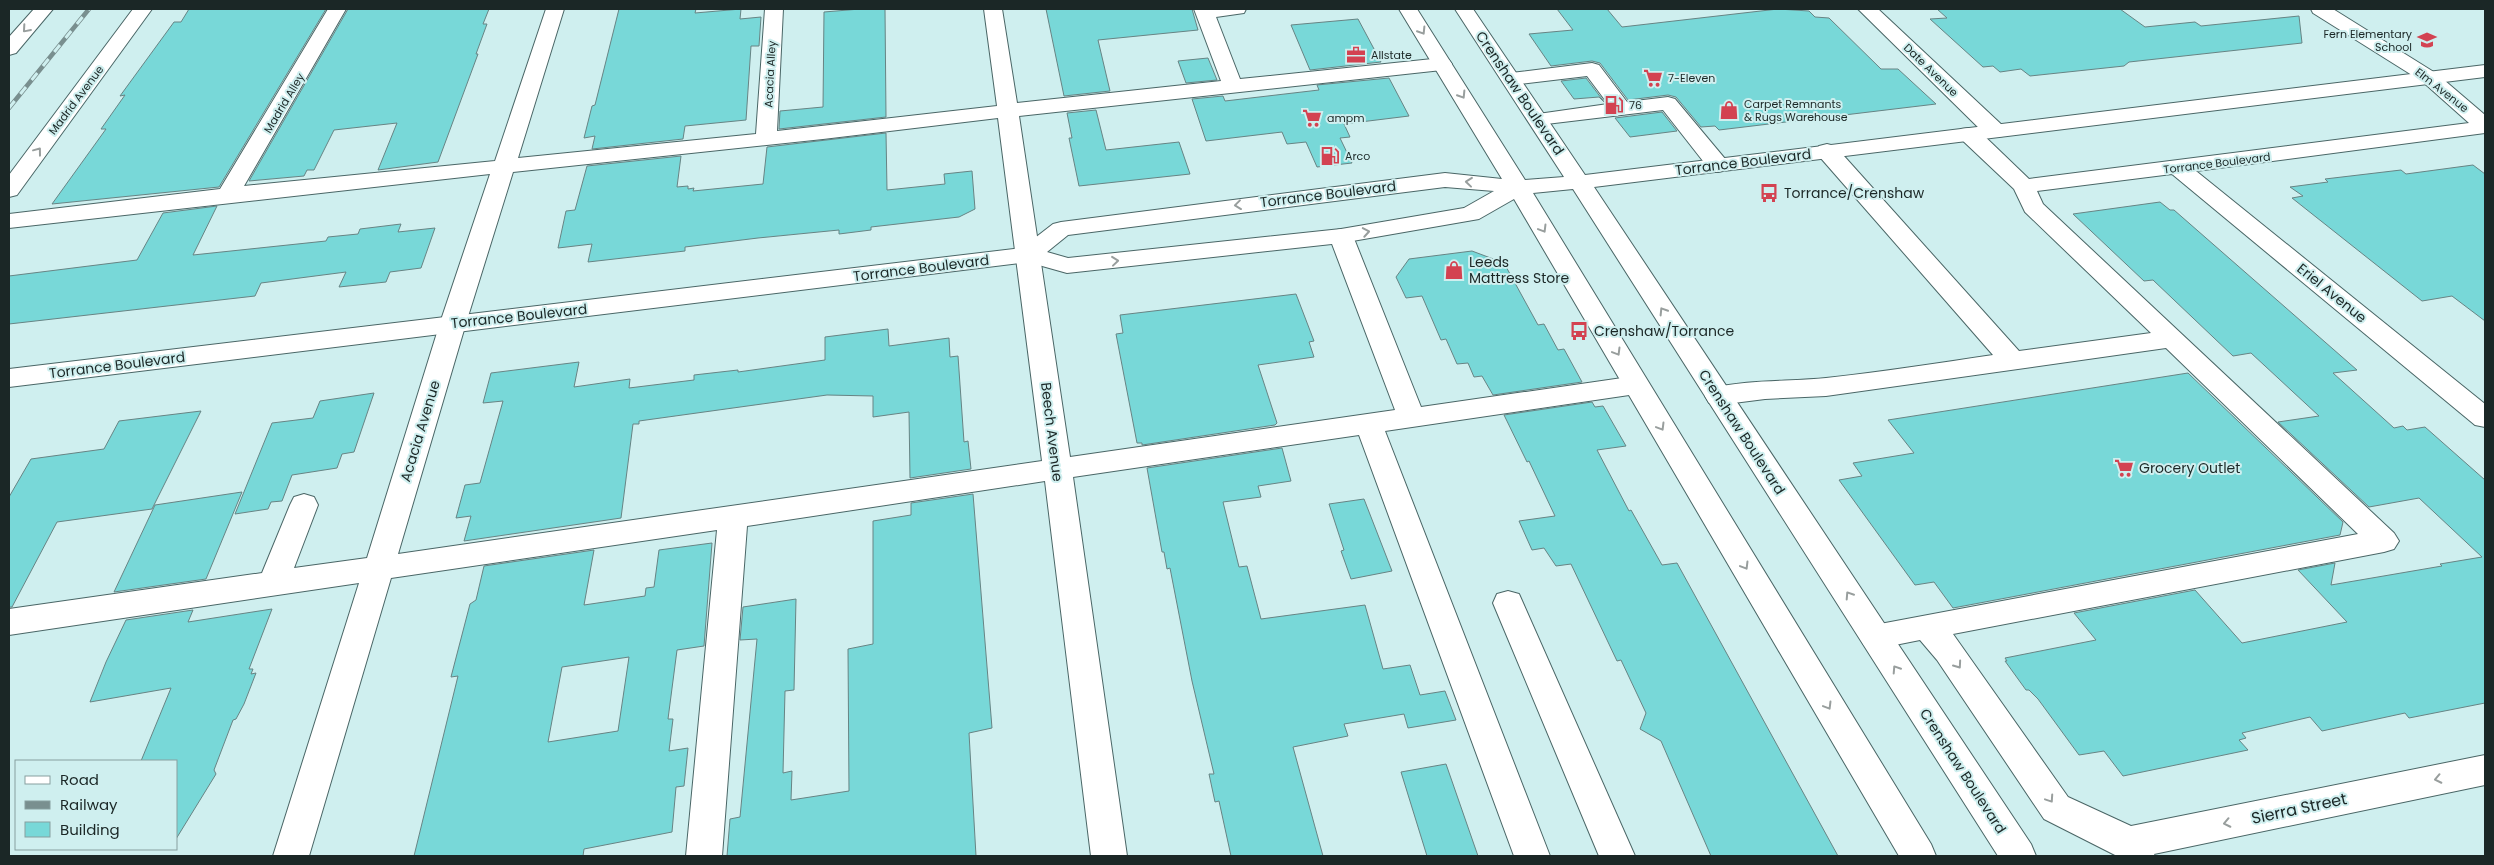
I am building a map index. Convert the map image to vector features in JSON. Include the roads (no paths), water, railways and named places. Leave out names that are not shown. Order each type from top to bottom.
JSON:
[{"type":"main road","points":[[9,50],[44,9]]},
{"type":"main road","name":"Madrid Avenue","points":[[9,190],[143,9]]},
{"type":"main road","name":"Madrid Alley","points":[[228,195],[307,63],[336,9]]},
{"type":"main road","name":"Acacia Avenue","points":[[292,856],[453,323],[556,9]]},
{"type":"main road","name":"Acacia Alley","points":[[766,139],[774,9]]},
{"type":"main road","name":"Beech Avenue","points":[[993,9],[1029,255],[1108,856]]},
{"type":"main road","points":[[1233,86],[1204,10],[1237,9]]},
{"type":"main road","points":[[1408,9],[1518,187],[1918,856]]},
{"type":"main road","name":"Crenshaw Boulevard","points":[[1464,9],[1580,182],[2018,856]]},
{"type":"main road","name":"Date Avenue","points":[[1867,9],[1995,131]]},
{"type":"main road","name":"Elm Avenue","points":[[2320,9],[2430,78],[2485,126]]},
{"type":"main road","points":[[9,221],[228,195],[766,139],[1442,64]]},
{"type":"main road","points":[[1511,79],[1592,69],[1622,109]]},
{"type":"main road","name":"Torrance Boulevard","points":[[1029,255],[1061,229],[1148,217],[1445,180],[1518,187],[1580,182],[2485,71]]},
{"type":"main road","points":[[1538,119],[1668,103],[1718,165]]},
{"type":"main road","name":"Torrance Boulevard","points":[[2024,186],[2179,168],[2485,126]]},
{"type":"main road","points":[[1875,636],[2384,541],[2033,207],[2024,186],[1969,134]]},
{"type":"main road","points":[[1827,151],[2013,362]]},
{"type":"main road","name":"Eriel Avenue","points":[[2179,168],[2485,418]]},
{"type":"main road","name":"Torrance Boulevard","points":[[9,378],[1029,255],[1067,266],[1341,236],[1471,214],[1518,187]]},
{"type":"main road","points":[[1341,236],[1412,418]]},
{"type":"main road","points":[[1718,396],[1765,390],[1826,386],[2172,339]]},
{"type":"main road","points":[[9,622],[1636,385]]},
{"type":"main road","points":[[1369,425],[1532,856]]},
{"type":"main road","points":[[273,584],[304,505]]},
{"type":"main road","points":[[704,856],[733,516]]},
{"type":"main road","points":[[1508,603],[1617,856]]},
{"type":"main road","points":[[1928,627],[1948,651],[2056,808],[2133,850]]},
{"type":"main road","name":"Sierra Street","points":[[2133,850],[2485,770]]},
{"type":"railway","points":[[9,108],[89,9]]},
{"type":"place","name":"Fern Elementary School","points":[[2427,40]]},
{"type":"place","name":"Allstate","points":[[1356,55]]},
{"type":"place","name":"7-Eleven","points":[[1653,78]]},
{"type":"place","name":"76","points":[[1614,105]]},
{"type":"place","name":"Carpet Remnants & Rugs Warehouse","points":[[1729,110]]},
{"type":"place","name":"ampm","points":[[1312,118]]},
{"type":"place","name":"Arco","points":[[1330,156]]},
{"type":"place","name":"Torrance/Crenshaw","points":[[1769,193]]},
{"type":"place","name":"Leeds Mattress Store","points":[[1454,270]]},
{"type":"place","name":"Crenshaw/Torrance","points":[[1579,331]]},
{"type":"place","name":"Grocery Outlet","points":[[2124,468]]}]
